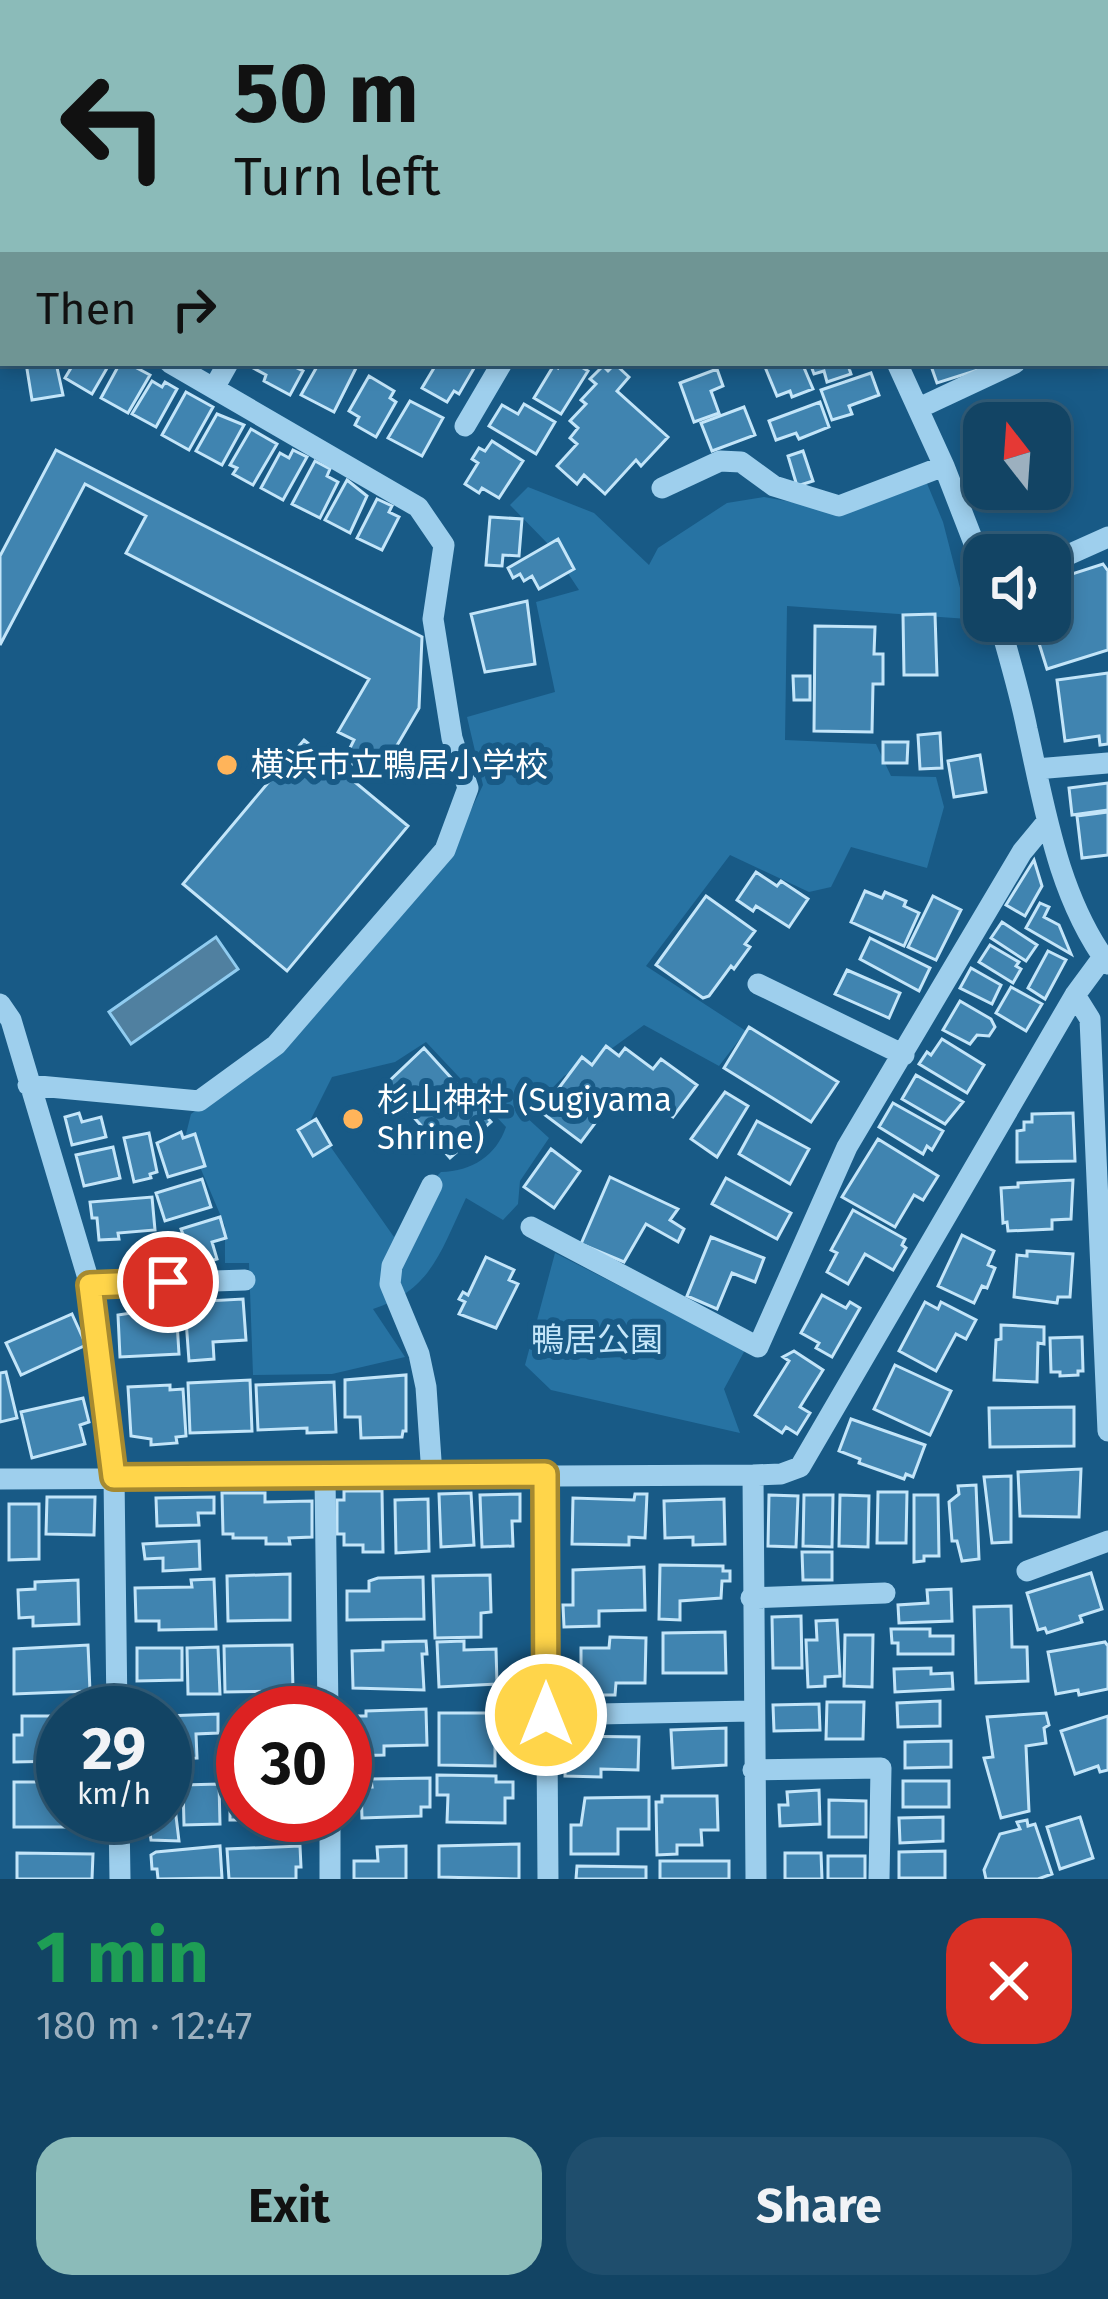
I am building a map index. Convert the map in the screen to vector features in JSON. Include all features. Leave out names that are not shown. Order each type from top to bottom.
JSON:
[{"type":"street","points":[[28,1085],[199,1101],[276,1045],[445,850],[468,788],[452,737],[433,620],[444,544],[418,507],[175,366]]},
{"type":"street","points":[[214,388],[226,366]]},
{"type":"street","points":[[465,426],[500,366]]},
{"type":"street","points":[[898,366],[970,534]]},
{"type":"street","points":[[919,408],[1009,366]]},
{"type":"street","points":[[662,488],[721,461],[741,462],[774,486],[839,506],[944,466]]},
{"type":"street","points":[[1071,553],[1108,537]]},
{"type":"street","points":[[0,1479],[753,1475],[782,1474],[800,1467],[1075,995],[1105,961],[1070,894],[1046,823],[1004,642]]},
{"type":"street","points":[[1036,769],[1108,763]]},
{"type":"street","points":[[531,1227],[758,1347],[848,1147],[1022,852],[1046,823]]},
{"type":"street","points":[[758,984],[904,1055]]},
{"type":"street","points":[[1075,995],[1090,1019],[1108,1431]]},
{"type":"street","points":[[0,1004],[11,1020],[90,1285],[114,1477],[117,1686]]},
{"type":"street","points":[[432,1185],[392,1266],[391,1284],[427,1388],[433,1474]]},
{"type":"street","points":[[90,1285],[245,1280]]},
{"type":"street","points":[[545,1474],[548,1879]]},
{"type":"street","points":[[753,1475],[756,1879]]},
{"type":"street","points":[[325,1477],[328,1686]]},
{"type":"street","points":[[1027,1571],[1108,1541]]},
{"type":"street","points":[[751,1598],[885,1593]]},
{"type":"street","points":[[546,1715],[752,1711]]},
{"type":"street","points":[[753,1770],[881,1768],[879,1879]]},
{"type":"street","points":[[119,1842],[120,1879]]},
{"type":"street","points":[[329,1842],[330,1879]]},
{"type":"green space","points":[[926,481],[943,522],[963,600],[963,619],[787,606],[785,740],[876,744],[891,776],[936,777],[944,807],[927,868],[851,847],[831,887],[809,892],[730,855],[646,966],[746,1031],[719,1066],[644,1025],[564,1076],[525,1116],[549,1138],[520,1181],[518,1204],[503,1220],[466,1198],[422,1279],[393,1301],[373,1309],[405,1357],[332,1374],[253,1375],[249,1263],[225,1263],[225,1226],[186,1134],[191,1114],[281,1049],[450,853],[483,785],[467,717],[555,692],[536,602],[579,590],[550,546],[510,505],[528,487],[594,513],[649,565],[658,548],[727,503],[764,497],[842,511]],"holes":[[[426,1042],[506,1127],[496,1146],[463,1169],[441,1172],[416,1197],[394,1237],[311,1119],[332,1077],[395,1062]]]},
{"type":"green space","name":"鴨居公園","points":[[555,1253],[745,1350],[724,1389],[740,1433],[551,1390],[525,1365]]},
{"type":"shaded area","points":[[216,937],[238,969],[131,1044],[109,1012]]},
{"type":"building","points":[[26,366],[57,366],[63,395],[32,400]]},
{"type":"building","points":[[72,366],[108,366],[92,394],[65,378]]},
{"type":"building","points":[[118,366],[138,366],[150,375],[128,413],[101,398]]},
{"type":"building","points":[[293,366],[303,371],[290,395],[264,381],[266,375],[253,368]]},
{"type":"building","points":[[317,366],[356,368],[334,412],[301,395]]},
{"type":"building","points":[[435,366],[475,366],[459,394],[454,391],[447,402],[422,388]]},
{"type":"building","points":[[553,366],[580,366],[588,371],[561,414],[534,398]]},
{"type":"building","points":[[603,366],[608,371],[617,366],[629,377],[617,391],[668,437],[641,466],[636,460],[605,494],[584,475],[577,484],[557,466],[577,444],[570,438],[578,428],[570,421],[596,384],[590,379]]},
{"type":"building","points":[[803,366],[813,389],[792,397],[790,391],[777,396],[765,367]]},
{"type":"building","points":[[811,366],[856,366],[849,368],[851,374],[827,382],[824,371],[814,374]]},
{"type":"building","points":[[931,366],[991,366],[937,383]]},
{"type":"building","points":[[717,369],[723,386],[711,391],[719,413],[694,422],[680,383]]},
{"type":"building","points":[[871,373],[879,395],[849,406],[852,414],[832,420],[821,390]]},
{"type":"building","points":[[369,376],[394,391],[390,398],[396,402],[376,437],[355,425],[359,417],[349,411]]},
{"type":"building","points":[[152,381],[177,389],[156,427],[132,414]]},
{"type":"building","points":[[186,392],[213,407],[189,450],[162,435]]},
{"type":"building","points":[[410,401],[443,418],[422,456],[388,438]]},
{"type":"building","points":[[820,402],[829,427],[799,439],[796,433],[776,440],[769,421]]},
{"type":"building","points":[[524,404],[555,422],[536,454],[489,426],[502,405],[518,414]]},
{"type":"building","points":[[744,407],[755,435],[712,451],[701,423]]},
{"type":"building","points":[[217,414],[244,425],[222,465],[196,451]]},
{"type":"building","points":[[251,429],[277,444],[253,485],[233,474],[237,468],[230,465]]},
{"type":"building","points":[[492,441],[523,461],[499,498],[465,484],[478,463],[472,459]]},
{"type":"building","points":[[56,450],[422,637],[419,708],[379,776],[344,760],[354,740],[338,732],[369,679],[126,553],[146,516],[85,484],[0,645],[0,556]]},
{"type":"building","points":[[293,450],[307,457],[283,500],[261,488],[280,453],[289,458]]},
{"type":"building","points":[[803,451],[813,481],[797,486],[788,456]]},
{"type":"building","points":[[315,461],[330,469],[327,476],[338,482],[320,518],[292,504]]},
{"type":"building","points":[[347,480],[367,496],[350,533],[325,520]]},
{"type":"building","points":[[377,499],[392,506],[389,512],[399,517],[382,550],[357,538]]},
{"type":"building","points":[[490,517],[522,519],[519,556],[503,555],[502,566],[486,565]]},
{"type":"building","points":[[558,539],[574,569],[539,589],[532,576],[524,581],[520,574],[513,578],[508,568]]},
{"type":"building","points":[[1103,564],[1108,571],[1108,650],[1047,669],[1039,642],[1071,642],[1071,574]]},
{"type":"building","points":[[527,601],[535,664],[485,672],[471,614]]},
{"type":"building","points":[[935,614],[937,675],[904,675],[903,615]]},
{"type":"building","points":[[815,626],[875,627],[874,654],[883,654],[883,684],[873,684],[872,732],[814,731]]},
{"type":"building","points":[[1108,673],[1108,744],[1100,745],[1099,736],[1065,741],[1057,680]]},
{"type":"building","points":[[793,676],[810,676],[810,700],[794,700]]},
{"type":"building","points":[[940,733],[942,768],[920,769],[918,735]]},
{"type":"building","points":[[304,740],[408,826],[287,971],[183,884]]},
{"type":"building","points":[[883,742],[908,742],[907,763],[883,763]]},
{"type":"building","points":[[980,755],[986,792],[954,797],[948,761]]},
{"type":"building","points":[[1108,783],[1108,810],[1072,815],[1069,788]]},
{"type":"building","points":[[1108,812],[1108,855],[1082,858],[1077,816]]},
{"type":"building","points":[[1034,860],[1042,886],[1025,916],[1006,905]]},
{"type":"building","points":[[756,872],[808,899],[789,927],[737,900]]},
{"type":"building","points":[[865,891],[882,898],[885,892],[919,913],[904,946],[851,922]]},
{"type":"building","points":[[706,896],[755,931],[734,969],[731,966],[703,998],[656,965]]},
{"type":"building","points":[[933,896],[961,910],[936,960],[908,947]]},
{"type":"building","points":[[1040,903],[1049,907],[1044,917],[1059,925],[1071,954],[1026,928]]},
{"type":"building","points":[[1002,922],[1037,945],[1026,961],[991,938]]},
{"type":"building","points":[[870,938],[930,968],[919,991],[860,959]]},
{"type":"building","points":[[990,945],[1019,962],[1016,966],[1021,969],[1013,983],[979,962]]},
{"type":"building","points":[[1048,951],[1066,960],[1045,999],[1028,988]]},
{"type":"building","points":[[971,968],[1001,985],[992,1004],[960,988]]},
{"type":"building","points":[[847,970],[900,993],[889,1018],[835,994]]},
{"type":"building","points":[[1011,987],[1042,1004],[1026,1031],[996,1013]]},
{"type":"building","points":[[960,1001],[991,1019],[995,1027],[989,1036],[977,1035],[970,1044],[943,1030]]},
{"type":"building","points":[[749,1027],[838,1082],[811,1122],[724,1068]]},
{"type":"building","points":[[942,1039],[984,1065],[967,1093],[919,1064]]},
{"type":"building","points":[[606,1046],[619,1056],[625,1048],[653,1069],[661,1059],[697,1085],[673,1117],[649,1100],[643,1109],[619,1091],[581,1142],[541,1112],[582,1057],[592,1065]]},
{"type":"building","points":[[424,1048],[491,1122],[450,1158],[385,1085]]},
{"type":"building","points":[[916,1075],[963,1102],[945,1124],[902,1099]]},
{"type":"building","points":[[725,1092],[748,1106],[717,1157],[691,1139]]},
{"type":"building","points":[[893,1103],[943,1131],[932,1150],[927,1146],[923,1154],[879,1127]]},
{"type":"building","points":[[79,1113],[82,1122],[101,1117],[106,1137],[72,1145],[65,1117]]},
{"type":"building","points":[[1073,1113],[1075,1161],[1017,1162],[1017,1131],[1024,1130],[1024,1122],[1032,1122],[1032,1114]]},
{"type":"building","points":[[316,1119],[331,1145],[313,1156],[298,1130]]},
{"type":"building","points":[[757,1121],[809,1149],[790,1184],[739,1154]]},
{"type":"building","points":[[181,1132],[183,1138],[195,1134],[205,1166],[168,1177],[157,1143]]},
{"type":"building","points":[[149,1133],[157,1172],[134,1182],[124,1138]]},
{"type":"building","points":[[878,1139],[938,1176],[923,1200],[914,1195],[895,1227],[842,1197]]},
{"type":"building","points":[[113,1147],[120,1178],[84,1186],[76,1155]]},
{"type":"building","points":[[551,1149],[580,1171],[554,1208],[524,1187]]},
{"type":"building","points":[[610,1177],[678,1209],[670,1220],[684,1229],[678,1242],[646,1224],[624,1262],[581,1244]]},
{"type":"building","points":[[726,1178],[791,1213],[777,1239],[712,1204]]},
{"type":"building","points":[[202,1179],[211,1207],[165,1221],[156,1193]]},
{"type":"building","points":[[1073,1180],[1071,1219],[1052,1220],[1052,1229],[1008,1231],[1007,1222],[1003,1223],[1001,1188]]},
{"type":"building","points":[[152,1197],[155,1230],[99,1240],[90,1202]]},
{"type":"building","points":[[853,1210],[905,1239],[902,1245],[906,1248],[893,1270],[865,1254],[848,1284],[827,1272],[837,1253],[831,1250]]},
{"type":"building","points":[[220,1217],[226,1238],[212,1242],[217,1259],[195,1266],[181,1229]]},
{"type":"building","points":[[962,1235],[994,1251],[988,1265],[995,1268],[974,1303],[938,1286]]},
{"type":"building","points":[[711,1237],[764,1258],[755,1282],[732,1273],[717,1309],[687,1296]]},
{"type":"building","points":[[1027,1251],[1073,1254],[1070,1297],[1058,1297],[1057,1303],[1014,1297],[1017,1255],[1027,1256]]},
{"type":"building","points":[[486,1257],[514,1270],[509,1280],[518,1284],[496,1328],[459,1314],[465,1302],[459,1299],[463,1292],[468,1295]]},
{"type":"building","points":[[822,1295],[846,1308],[850,1302],[860,1308],[832,1357],[801,1333]]},
{"type":"building","points":[[189,1297],[189,1302],[243,1299],[246,1340],[213,1342],[214,1359],[189,1361],[179,1298]]},
{"type":"building","points":[[925,1302],[938,1309],[941,1302],[976,1320],[966,1339],[956,1334],[936,1371],[899,1351]]},
{"type":"building","points":[[176,1306],[179,1354],[120,1357],[118,1315]]},
{"type":"building","points":[[72,1314],[86,1345],[21,1375],[6,1343]]},
{"type":"building","points":[[1001,1325],[1044,1327],[1044,1344],[1038,1343],[1037,1382],[994,1380]]},
{"type":"building","points":[[1082,1337],[1083,1371],[1060,1376],[1060,1372],[1051,1372],[1050,1338]]},
{"type":"building","points":[[794,1351],[823,1370],[800,1407],[810,1413],[797,1434],[786,1427],[782,1433],[755,1415],[789,1361],[783,1357]]},
{"type":"building","points":[[895,1365],[951,1391],[930,1435],[874,1409]]},
{"type":"building","points":[[6,1372],[17,1418],[0,1422],[0,1373]]},
{"type":"building","points":[[406,1375],[406,1431],[402,1437],[361,1438],[360,1417],[345,1417],[345,1380]]},
{"type":"building","points":[[250,1380],[252,1431],[190,1433],[188,1383]]},
{"type":"building","points":[[334,1382],[336,1432],[258,1430],[256,1385]]},
{"type":"building","points":[[170,1385],[170,1390],[183,1389],[186,1436],[176,1437],[177,1443],[151,1445],[151,1439],[131,1436],[128,1387]]},
{"type":"building","points":[[83,1398],[89,1422],[80,1425],[85,1444],[32,1458],[21,1412]]},
{"type":"building","points":[[1074,1407],[1074,1446],[990,1447],[989,1408]]},
{"type":"building","points":[[851,1419],[925,1445],[913,1477],[906,1474],[904,1479],[839,1451]]},
{"type":"building","points":[[1081,1469],[1079,1517],[1020,1516],[1018,1472]]},
{"type":"building","points":[[1011,1476],[1011,1542],[992,1543],[984,1477]]},
{"type":"building","points":[[976,1485],[979,1559],[962,1561],[957,1541],[952,1541],[949,1502],[959,1494],[958,1486]]},
{"type":"building","points":[[344,1491],[382,1491],[383,1552],[344,1545],[344,1534],[337,1534],[337,1500],[344,1500]]},
{"type":"building","points":[[878,1492],[907,1492],[906,1543],[877,1543]]},
{"type":"building","points":[[222,1493],[265,1493],[265,1502],[312,1501],[312,1537],[289,1538],[290,1544],[266,1544],[266,1538],[223,1534]]},
{"type":"building","points":[[471,1493],[474,1545],[441,1547],[439,1494]]},
{"type":"building","points":[[520,1494],[520,1521],[512,1521],[513,1546],[482,1547],[480,1495]]},
{"type":"building","points":[[635,1494],[647,1494],[645,1538],[629,1537],[629,1545],[572,1544],[573,1498],[634,1500]]},
{"type":"building","points":[[769,1495],[798,1496],[796,1547],[768,1546]]},
{"type":"building","points":[[804,1495],[833,1495],[832,1547],[803,1546]]},
{"type":"building","points":[[840,1495],[869,1496],[868,1547],[839,1546]]},
{"type":"building","points":[[914,1495],[938,1495],[939,1556],[914,1562]]},
{"type":"building","points":[[47,1497],[95,1497],[94,1535],[46,1534]]},
{"type":"building","points":[[214,1497],[214,1513],[198,1513],[199,1525],[157,1526],[156,1498]]},
{"type":"building","points":[[428,1499],[429,1551],[396,1553],[395,1500]]},
{"type":"building","points":[[724,1499],[725,1544],[693,1545],[693,1537],[665,1538],[664,1501]]},
{"type":"building","points":[[9,1504],[39,1504],[39,1559],[9,1560]]},
{"type":"building","points":[[199,1541],[200,1569],[163,1571],[163,1558],[145,1559],[143,1544]]},
{"type":"building","points":[[802,1552],[832,1552],[832,1580],[803,1580]]},
{"type":"building","points":[[660,1565],[723,1566],[723,1571],[730,1571],[730,1581],[722,1581],[721,1598],[680,1601],[680,1620],[659,1619]]},
{"type":"building","points":[[644,1567],[645,1610],[599,1611],[599,1626],[564,1627],[563,1605],[573,1605],[573,1570]]},
{"type":"building","points":[[1091,1573],[1102,1609],[1080,1616],[1082,1622],[1047,1633],[1045,1628],[1038,1630],[1027,1593]]},
{"type":"building","points":[[290,1574],[290,1620],[228,1621],[227,1576]]},
{"type":"building","points":[[490,1575],[491,1612],[481,1613],[481,1637],[435,1638],[433,1576]]},
{"type":"building","points":[[423,1577],[424,1619],[347,1620],[347,1591],[369,1591],[369,1581],[378,1578]]},
{"type":"building","points":[[214,1579],[216,1629],[159,1630],[159,1621],[136,1621],[135,1588],[192,1587],[191,1580]]},
{"type":"building","points":[[78,1580],[79,1624],[33,1626],[33,1617],[19,1618],[18,1590],[35,1589],[35,1582]]},
{"type":"building","points":[[951,1589],[952,1621],[899,1623],[898,1605],[928,1603],[927,1590]]},
{"type":"building","points":[[1011,1606],[1012,1647],[1027,1647],[1028,1681],[976,1683],[974,1607]]},
{"type":"building","points":[[801,1616],[802,1668],[773,1668],[772,1617]]},
{"type":"building","points":[[837,1620],[840,1676],[825,1677],[825,1686],[808,1687],[806,1640],[817,1640],[816,1621]]},
{"type":"building","points":[[891,1629],[930,1629],[930,1636],[953,1636],[953,1654],[898,1654]]},
{"type":"building","points":[[725,1632],[726,1673],[663,1673],[663,1633]]},
{"type":"building","points":[[845,1635],[873,1635],[872,1687],[844,1686]]},
{"type":"building","points":[[610,1637],[646,1638],[645,1683],[616,1683],[615,1695],[581,1695],[581,1648],[609,1648]]},
{"type":"building","points":[[426,1641],[424,1690],[353,1686],[352,1651],[383,1650],[383,1642]]},
{"type":"building","points":[[464,1641],[464,1650],[496,1649],[497,1684],[439,1687],[437,1642]]},
{"type":"building","points":[[1105,1642],[1108,1689],[1056,1694],[1048,1652]]},
{"type":"building","points":[[88,1645],[90,1686],[36,1686],[36,1693],[14,1694],[14,1649]]},
{"type":"building","points":[[292,1645],[293,1686],[225,1686],[224,1646]]},
{"type":"building","points":[[218,1647],[216,1694],[192,1694],[187,1648]]},
{"type":"building","points":[[137,1648],[182,1648],[182,1680],[137,1681]]},
{"type":"building","points":[[931,1668],[931,1674],[952,1673],[953,1689],[895,1692],[894,1669]]},
{"type":"building","points":[[940,1701],[940,1726],[898,1727],[897,1703]]},
{"type":"building","points":[[827,1702],[864,1702],[863,1739],[826,1739]]},
{"type":"building","points":[[819,1704],[820,1730],[774,1731],[773,1705]]},
{"type":"building","points":[[426,1709],[427,1745],[384,1746],[384,1755],[372,1755],[372,1711]]},
{"type":"building","points":[[439,1713],[489,1713],[489,1728],[495,1728],[495,1766],[439,1765]]},
{"type":"building","points":[[1046,1713],[1046,1743],[1026,1746],[1029,1811],[1001,1818],[984,1758],[993,1757],[987,1717]]},
{"type":"building","points":[[216,1714],[216,1733],[196,1734],[197,1758],[192,1758],[192,1715]]},
{"type":"building","points":[[22,1716],[36,1716],[36,1762],[14,1762],[14,1735],[22,1735]]},
{"type":"building","points":[[1108,1716],[1108,1770],[1100,1772],[1098,1766],[1075,1774],[1061,1731]]},
{"type":"building","points":[[726,1728],[726,1765],[673,1768],[671,1730]]},
{"type":"building","points":[[566,1736],[639,1737],[638,1770],[601,1769],[601,1777],[565,1776]]},
{"type":"building","points":[[951,1741],[951,1767],[905,1768],[905,1742]]},
{"type":"building","points":[[437,1775],[496,1776],[496,1782],[513,1782],[513,1798],[505,1798],[505,1823],[447,1822],[448,1795],[437,1795]]},
{"type":"building","points":[[430,1778],[430,1807],[421,1807],[421,1816],[372,1818],[372,1779]]},
{"type":"building","points":[[903,1781],[949,1781],[949,1807],[903,1807]]},
{"type":"building","points":[[14,1782],[36,1782],[36,1827],[14,1827]]},
{"type":"building","points":[[216,1784],[216,1824],[192,1825],[192,1785]]},
{"type":"building","points":[[819,1790],[820,1824],[780,1826],[779,1805],[788,1805],[787,1792]]},
{"type":"building","points":[[662,1796],[717,1796],[718,1830],[701,1830],[702,1845],[677,1845],[677,1854],[657,1855],[656,1802],[662,1802]]},
{"type":"building","points":[[649,1797],[649,1829],[618,1829],[618,1854],[571,1854],[571,1825],[581,1825],[585,1798]]},
{"type":"building","points":[[829,1800],[866,1801],[866,1837],[829,1837]]},
{"type":"building","points":[[943,1817],[943,1841],[900,1843],[899,1818]]},
{"type":"building","points":[[1080,1817],[1093,1858],[1060,1869],[1047,1827]]},
{"type":"building","points":[[1027,1820],[1028,1826],[1035,1824],[1052,1874],[1038,1879],[986,1879],[984,1870],[1000,1834],[1020,1829],[1017,1822]]},
{"type":"building","points":[[519,1844],[519,1879],[439,1877],[439,1846]]},
{"type":"building","points":[[220,1846],[222,1878],[158,1879],[157,1869],[152,1869],[151,1855],[156,1852]]},
{"type":"building","points":[[300,1846],[296,1879],[229,1879],[227,1849]]},
{"type":"building","points":[[406,1846],[406,1879],[354,1879],[354,1861],[378,1861],[377,1847]]},
{"type":"building","points":[[945,1851],[945,1878],[899,1878],[899,1852]]},
{"type":"building","points":[[17,1853],[93,1854],[92,1879],[17,1879]]},
{"type":"building","points":[[785,1853],[821,1853],[822,1879],[785,1879]]},
{"type":"building","points":[[828,1856],[865,1856],[865,1879],[828,1879]]},
{"type":"building","points":[[660,1861],[729,1861],[729,1879],[660,1879]]},
{"type":"building","points":[[577,1866],[646,1867],[646,1879],[576,1879]]},
{"type":"place","name":"横浜市立鴨居小学校","points":[[227,765]]},
{"type":"place","name":"杉山神社 (Sugiyama Shrine)","points":[[353,1119]]},
{"type":"route","points":[[168,1282],[90,1285],[114,1477],[545,1474],[546,1715]]}]
